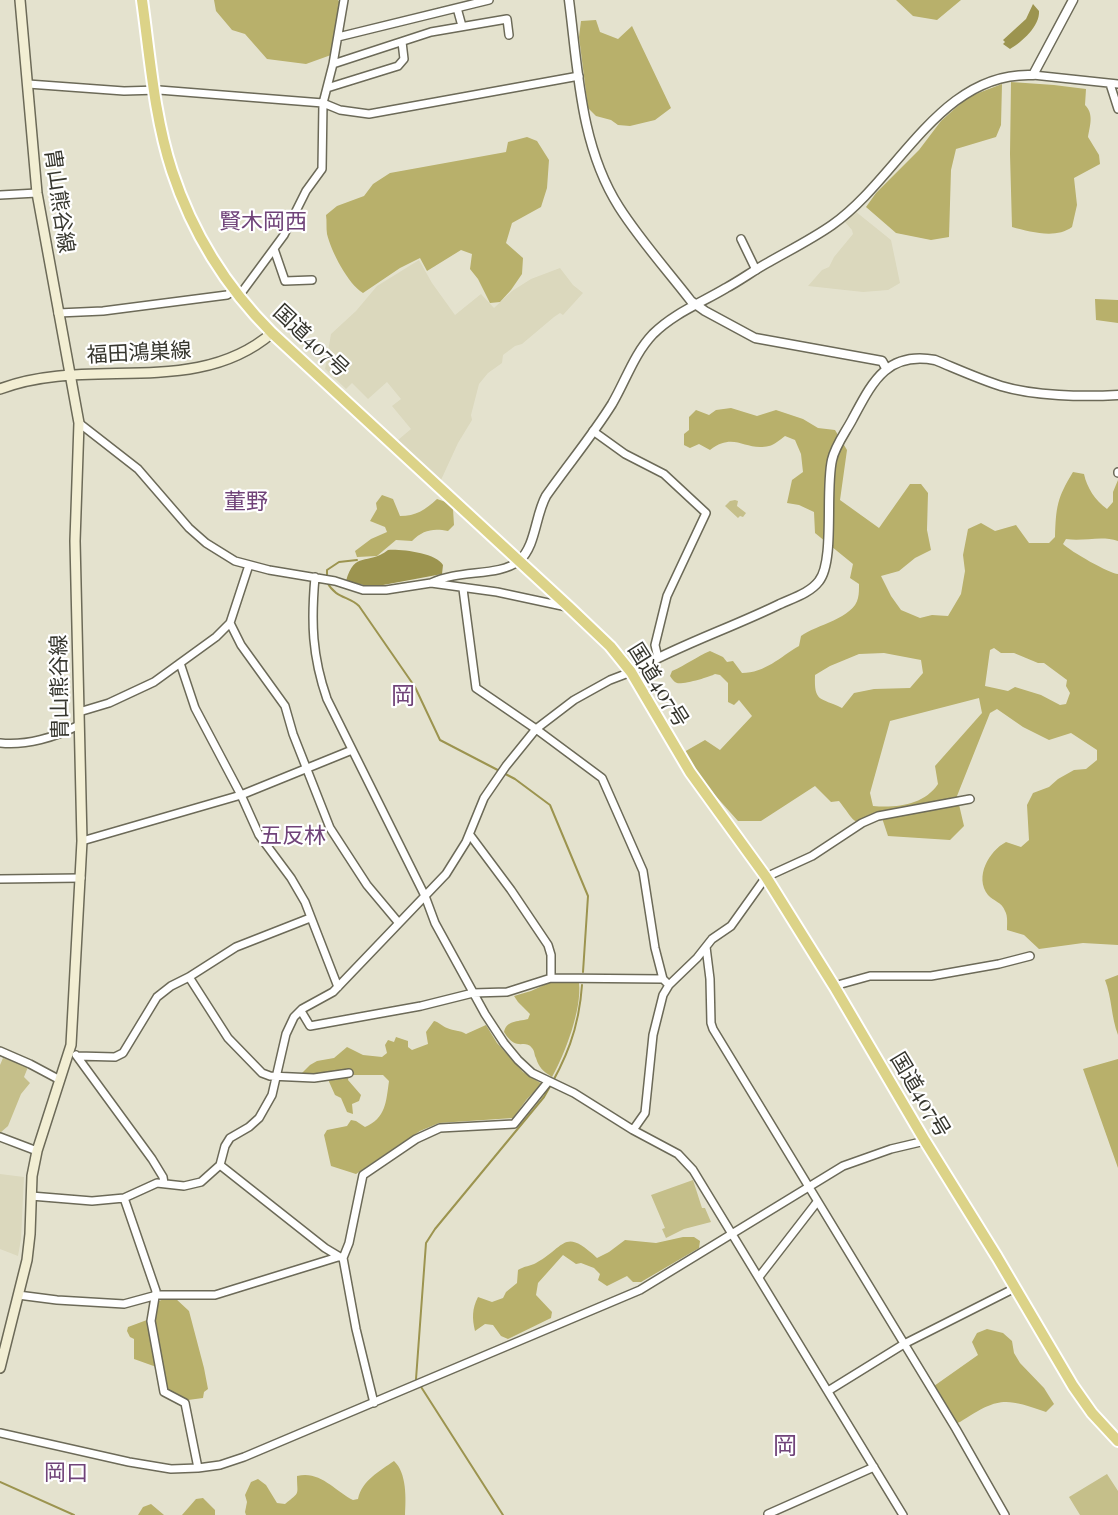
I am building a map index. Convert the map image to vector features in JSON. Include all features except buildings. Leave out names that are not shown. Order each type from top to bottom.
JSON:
[{"type":"highway","name":"国道407号","points":[[142,0],[164,142],[179,191],[197,231],[237,293],[272,333],[570,608],[610,646],[631,672],[690,772],[766,877],[834,986],[1073,1386],[1092,1413],[1118,1441]]},
{"type":"main road","name":"胄山熊谷線","points":[[0,1368],[29,1245],[32,1176],[37,1151],[71,1045],[82,841],[75,532],[79,423],[37,193],[20,0]]},
{"type":"main road","name":"福田鴻巣線","points":[[1,386],[70,374],[170,373],[196,369],[246,352],[272,333]]},
{"type":"street","points":[[58,314],[103,311],[237,293],[284,235],[306,191],[322,169],[323,103],[333,64],[344,0]]},
{"type":"street","points":[[338,37],[489,0]]},
{"type":"street","points":[[569,0],[584,113],[592,146],[607,184],[618,206],[694,305],[755,338],[882,361],[886,368]]},
{"type":"street","points":[[1033,75],[1073,0]]},
{"type":"street","points":[[457,8],[462,26]]},
{"type":"street","points":[[333,64],[430,32],[462,26],[507,19],[509,35]]},
{"type":"street","points":[[327,88],[398,66],[404,59],[402,42]]},
{"type":"street","points":[[79,423],[138,469],[172,511],[206,543],[228,557],[249,565],[315,577],[363,590],[377,591],[431,583],[450,575],[501,570],[519,561],[528,550],[540,507],[546,496],[612,404],[637,354],[647,341],[667,322],[694,305],[727,288],[833,224],[855,206],[942,112],[965,93],[994,80],[1020,74],[1033,75],[1114,84],[1118,109]]},
{"type":"street","points":[[28,84],[124,91],[155,90],[323,103],[340,110],[369,114],[579,76]]},
{"type":"street","points":[[0,195],[37,193]]},
{"type":"street","points":[[741,239],[756,270]]},
{"type":"street","points":[[274,249],[285,281],[312,280]]},
{"type":"street","points":[[31,1196],[92,1201],[124,1198],[157,1183],[184,1186],[201,1182],[220,1165],[225,1146],[230,1138],[259,1118],[272,1095],[289,1025],[301,1011],[333,992],[446,874],[470,836],[490,789],[536,729],[574,700],[610,680],[759,614],[807,591],[818,583],[825,565],[828,543],[828,492],[834,452],[874,380],[886,368],[903,360],[924,358],[1016,389],[1085,396],[1118,395]]},
{"type":"street","points":[[593,431],[625,454],[664,474],[706,513],[667,597],[664,615],[655,639],[658,658]]},
{"type":"street","points":[[79,712],[94,709],[154,682],[216,637],[230,622],[249,565]]},
{"type":"street","points":[[315,577],[312,634],[316,660],[327,699],[424,896],[435,923],[473,993],[504,1043],[532,1073],[574,1093],[633,1130],[678,1154],[693,1170],[903,1515]]},
{"type":"street","points":[[431,583],[497,592],[570,608]]},
{"type":"street","points":[[463,589],[476,688],[602,778],[643,871],[655,948],[663,979],[669,986]]},
{"type":"street","points":[[230,622],[241,645],[285,706],[293,734],[330,828],[367,885],[398,922]]},
{"type":"street","points":[[180,663],[195,708],[241,795],[259,835],[291,878],[305,902],[338,987]]},
{"type":"street","points":[[0,743],[13,744],[50,737],[79,725]]},
{"type":"street","points":[[82,841],[241,795],[352,750]]},
{"type":"street","points":[[633,1130],[645,1113],[653,1035],[663,995],[712,939],[730,926],[766,877],[813,856],[862,823],[878,816],[970,799]]},
{"type":"street","points":[[470,836],[511,890],[548,945],[551,955],[551,978]]},
{"type":"street","points":[[0,879],[81,878]]},
{"type":"street","points":[[76,1056],[115,1057],[123,1053],[157,997],[171,986],[245,943],[310,918]]},
{"type":"street","points":[[706,947],[713,1029],[1005,1515]]},
{"type":"street","points":[[834,986],[870,976],[931,976],[1030,956]]},
{"type":"street","points":[[189,977],[228,1038],[262,1072],[270,1076],[314,1078],[349,1073]]},
{"type":"street","points":[[301,1011],[310,1026],[421,1006],[473,993],[523,989],[551,978],[663,979]]},
{"type":"street","points":[[71,1045],[76,1056],[152,1159],[164,1183]]},
{"type":"street","points":[[0,1051],[60,1080]]},
{"type":"street","points":[[18,1295],[124,1304],[157,1295],[216,1295],[340,1257],[349,1243],[363,1174],[416,1138],[440,1128],[514,1124],[548,1082]]},
{"type":"street","points":[[0,1137],[37,1151]]},
{"type":"street","points":[[0,1433],[129,1462],[171,1469],[198,1468],[244,1457],[640,1290],[843,1166],[863,1158],[925,1141]]},
{"type":"street","points":[[220,1165],[340,1257],[374,1402]]},
{"type":"street","points":[[124,1198],[157,1295],[151,1321],[164,1392],[185,1403],[198,1468]]},
{"type":"street","points":[[759,1277],[817,1202]]},
{"type":"street","points":[[828,1391],[904,1344],[1015,1287]]},
{"type":"street","points":[[768,1514],[874,1467]]},
{"type":"shaded area","points":[[214,0],[338,0],[341,4],[331,55],[306,64],[267,59],[245,34],[232,30],[216,11]]},
{"type":"shaded area","points":[[896,0],[961,0],[937,20],[913,16]]},
{"type":"shaded area","points":[[1033,4],[1039,11],[1037,22],[1025,38],[1010,49],[1003,44],[1005,42],[1003,40],[1026,19]]},
{"type":"shaded area","points":[[596,20],[600,32],[618,39],[632,26],[671,108],[655,120],[630,126],[618,125],[611,120],[596,116],[588,108],[579,37],[581,21]]},
{"type":"shaded area","points":[[1011,82],[1086,89],[1085,105],[1090,112],[1091,120],[1088,137],[1099,155],[1100,164],[1074,178],[1077,205],[1072,227],[1066,231],[1051,234],[1012,227]]},
{"type":"shaded area","points":[[1002,84],[1001,125],[996,137],[956,149],[951,170],[949,237],[931,240],[896,233],[866,207],[876,193],[919,150],[941,121],[968,97]]},
{"type":"shaded area","points":[[527,137],[537,141],[549,160],[547,188],[541,207],[512,223],[506,243],[523,258],[522,274],[500,302],[490,303],[478,279],[470,269],[472,254],[461,250],[427,271],[420,258],[400,268],[363,293],[357,289],[336,258],[329,241],[326,215],[337,206],[364,196],[373,184],[390,173],[506,152],[508,142]]},
{"type":"shaded area","points":[[855,211],[891,240],[900,283],[888,290],[863,292],[808,286],[822,270],[829,267],[834,257],[853,234],[844,221]]},
{"type":"shaded area","points":[[419,260],[455,315],[481,294],[494,308],[512,291],[531,279],[560,268],[573,285],[583,293],[563,315],[560,313],[554,317],[522,344],[503,355],[502,363],[488,373],[479,384],[471,415],[472,420],[458,443],[441,480],[398,440],[411,429],[392,406],[401,399],[387,382],[368,399],[352,383],[346,389],[325,369],[331,334],[356,311],[377,286]]},
{"type":"shaded area","points":[[1095,299],[1118,300],[1118,323],[1096,320]]},
{"type":"shaded area","points":[[731,408],[757,416],[776,410],[803,419],[818,428],[835,430],[847,450],[840,500],[879,528],[910,484],[921,484],[928,493],[927,530],[931,550],[915,558],[899,571],[881,576],[901,610],[920,618],[932,615],[948,616],[961,594],[965,571],[963,555],[968,529],[981,523],[995,531],[1016,525],[1029,543],[1049,543],[1055,537],[1057,510],[1073,472],[1084,474],[1092,493],[1107,509],[1113,502],[1113,492],[1118,480],[1118,541],[1066,539],[1063,544],[1090,562],[1118,574],[1118,945],[1083,943],[1039,949],[1024,935],[1007,930],[1004,908],[988,895],[984,888],[985,865],[994,852],[1006,842],[1021,847],[1029,840],[1027,805],[1033,793],[1049,787],[1074,770],[1086,769],[1097,760],[1097,750],[1071,733],[1049,740],[1023,727],[997,709],[990,713],[957,796],[964,826],[950,840],[888,836],[882,818],[864,822],[856,821],[839,801],[831,802],[815,786],[761,821],[738,821],[705,784],[684,752],[705,740],[720,750],[752,716],[739,700],[734,705],[728,702],[728,683],[720,675],[715,674],[677,683],[670,676],[672,671],[710,651],[723,657],[727,662],[733,661],[742,673],[772,664],[799,646],[801,636],[850,611],[858,598],[859,590],[859,584],[850,578],[853,564],[815,533],[814,512],[799,505],[787,503],[792,480],[803,472],[801,454],[795,440],[785,436],[771,445],[761,447],[726,442],[710,450],[699,444],[690,448],[684,445],[684,434],[689,430],[689,417],[696,410],[709,415],[716,410]],"holes":[[[994,648],[1001,653],[1014,653],[1038,663],[1044,663],[1067,680],[1066,686],[1070,693],[1066,704],[1060,705],[1041,695],[1015,687],[1008,691],[985,686],[990,650]],[[884,653],[921,660],[923,673],[910,688],[874,689],[854,693],[842,708],[820,698],[817,695],[815,675],[859,654]],[[979,698],[982,713],[935,766],[938,784],[925,797],[909,804],[873,806],[870,793],[890,721]]]},
{"type":"shaded area","points":[[382,495],[393,499],[400,516],[420,512],[437,499],[446,502],[453,509],[454,525],[448,531],[424,532],[412,541],[396,540],[377,556],[357,557],[355,551],[371,539],[387,532],[385,527],[370,521],[377,509],[376,503]]},
{"type":"shaded area","points":[[735,500],[738,501],[737,506],[746,513],[743,517],[738,518],[725,506]]},
{"type":"shaded area","points":[[388,550],[409,551],[433,557],[443,565],[442,574],[383,585],[368,586],[346,581],[353,565],[381,555]]},
{"type":"shaded area","points":[[1118,975],[1118,1035],[1105,980]]},
{"type":"shaded area","points":[[553,981],[579,983],[579,994],[572,1031],[552,1077],[540,1067],[534,1050],[529,1045],[516,1044],[504,1032],[507,1025],[528,1019],[530,1014],[514,996]]},
{"type":"shaded area","points":[[434,1021],[466,1034],[486,1025],[497,1043],[523,1072],[542,1084],[513,1118],[439,1123],[420,1131],[356,1174],[331,1166],[324,1135],[327,1130],[347,1126],[351,1120],[365,1127],[372,1123],[384,1109],[389,1081],[383,1075],[349,1075],[348,1080],[361,1095],[359,1101],[352,1104],[353,1114],[347,1112],[341,1098],[335,1095],[326,1075],[302,1073],[317,1061],[334,1058],[347,1047],[363,1055],[382,1057],[387,1053],[385,1045],[388,1040],[394,1042],[396,1037],[408,1041],[408,1047],[412,1050],[428,1044],[426,1032]]},
{"type":"shaded area","points":[[3,1058],[28,1067],[24,1077],[30,1083],[21,1094],[8,1126],[0,1133],[0,1065]]},
{"type":"shaded area","points":[[1118,1059],[1118,1168],[1083,1069]]},
{"type":"shaded area","points":[[0,1174],[24,1177],[18,1256],[0,1249]]},
{"type":"shaded area","points":[[693,1180],[702,1208],[705,1208],[711,1222],[684,1229],[666,1238],[662,1229],[665,1228],[651,1195]]},
{"type":"shaded area","points":[[694,1237],[700,1241],[699,1248],[641,1282],[633,1282],[627,1276],[607,1286],[598,1280],[600,1274],[594,1268],[581,1263],[576,1264],[563,1255],[538,1283],[536,1295],[552,1312],[551,1318],[508,1339],[501,1336],[493,1325],[485,1324],[475,1331],[473,1314],[478,1297],[492,1302],[503,1298],[506,1292],[517,1283],[518,1270],[536,1263],[565,1242],[578,1243],[597,1258],[625,1240],[656,1243]]},
{"type":"shaded area","points":[[166,1298],[175,1298],[189,1311],[208,1389],[204,1392],[203,1398],[188,1400],[168,1391],[162,1369],[134,1359],[134,1339],[127,1331],[128,1327],[155,1317],[157,1302]]},
{"type":"shaded area","points":[[987,1329],[1003,1333],[1012,1341],[1014,1353],[1020,1363],[1044,1388],[1054,1404],[1046,1412],[1020,1404],[1001,1402],[983,1408],[960,1422],[953,1420],[934,1386],[978,1355],[972,1342],[977,1333]]},
{"type":"shaded area","points":[[394,1461],[403,1479],[405,1515],[246,1515],[245,1495],[251,1482],[258,1479],[266,1485],[277,1503],[285,1504],[294,1497],[297,1493],[297,1476],[305,1475],[327,1482],[353,1500],[358,1499],[363,1486],[372,1477]]},
{"type":"shaded area","points":[[1107,1474],[1118,1491],[1118,1515],[1080,1515],[1069,1497]]},
{"type":"shaded area","points":[[203,1498],[215,1510],[215,1515],[182,1515],[196,1499]]},
{"type":"shaded area","points":[[151,1504],[164,1515],[138,1515],[143,1507]]},
{"type":"waterway","points":[[327,577],[327,570],[339,562],[357,560]]},
{"type":"waterway","points":[[327,582],[334,592],[359,606],[415,687],[440,740],[515,779],[550,805],[588,896],[583,972]]},
{"type":"waterway","points":[[503,1515],[416,1379],[426,1243],[435,1229],[544,1097],[570,1044],[578,1016],[582,985]]},
{"type":"waterway","points":[[0,1482],[74,1515]]},
{"type":"district","name":"賢木岡西","points":[[263,222]]},
{"type":"district","name":"董野","points":[[246,502]]},
{"type":"district","name":"岡","points":[[403,697]]},
{"type":"district","name":"五反林","points":[[293,836]]},
{"type":"district","name":"岡","points":[[785,1447]]},
{"type":"district","name":"岡口","points":[[66,1473]]}]
